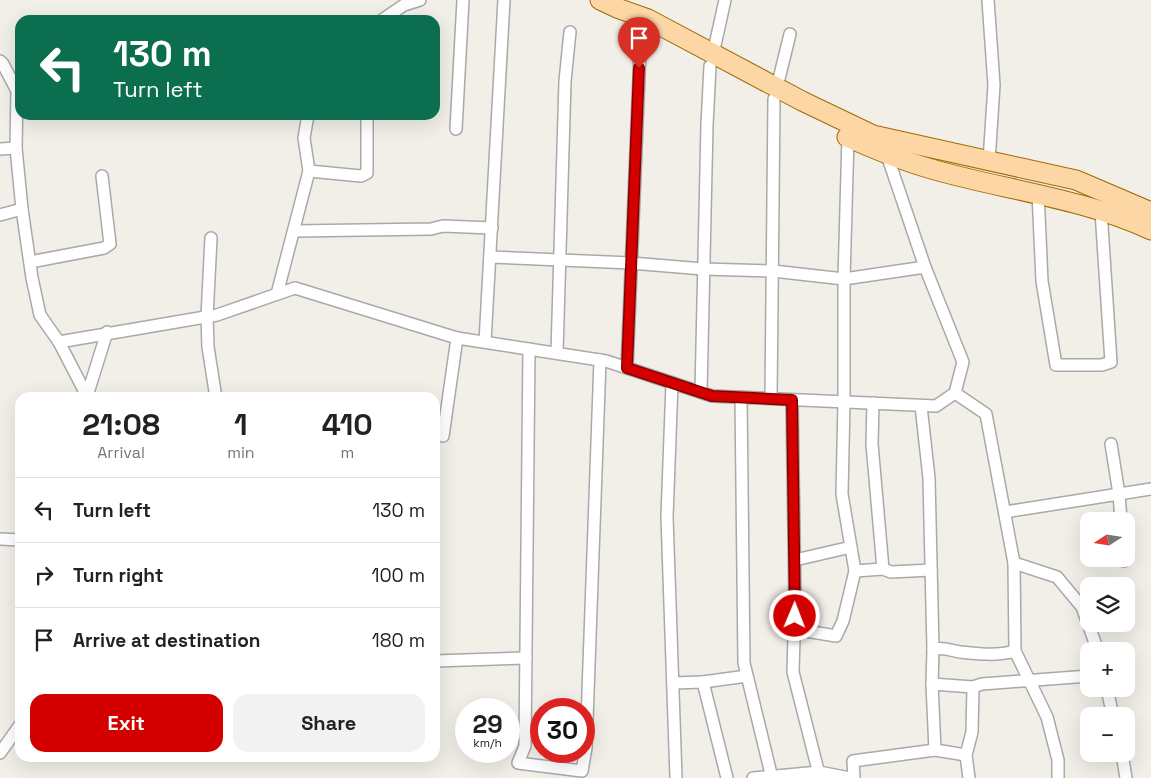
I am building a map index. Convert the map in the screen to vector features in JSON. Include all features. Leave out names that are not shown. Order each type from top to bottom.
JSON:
[{"type":"main road","points":[[600,0],[648,19],[712,60]]},
{"type":"main road","points":[[617,8],[641,28],[712,60],[775,93],[848,137],[886,155],[929,169],[1038,194],[1101,211],[1135,222],[1151,230]]},
{"type":"main road","points":[[775,93],[802,101],[873,134],[1076,180],[1151,212]]},
{"type":"street","points":[[390,15],[404,5],[420,0]]},
{"type":"street","points":[[456,129],[463,0]]},
{"type":"street","points":[[485,342],[504,0]]},
{"type":"street","points":[[701,392],[707,125],[712,60],[725,0]]},
{"type":"street","points":[[988,0],[994,85],[990,161]]},
{"type":"street","points":[[627,368],[641,28]]},
{"type":"street","points":[[556,353],[565,81],[570,32]]},
{"type":"street","points":[[771,398],[775,93],[790,34]]},
{"type":"street","points":[[0,61],[15,89]]},
{"type":"street","points":[[16,120],[16,148],[22,209],[40,315],[58,342],[84,392]]},
{"type":"street","points":[[277,294],[309,171],[304,138],[307,120]]},
{"type":"street","points":[[309,171],[361,176],[367,173],[367,120]]},
{"type":"street","points":[[794,629],[836,636],[843,621],[855,571],[842,494],[844,279],[848,137]]},
{"type":"street","points":[[0,149],[16,148]]},
{"type":"street","points":[[58,342],[107,332],[217,315],[295,288],[457,338],[600,360],[712,396],[936,406],[955,392],[963,362],[925,267],[886,155]]},
{"type":"street","points":[[30,262],[104,248],[110,244],[102,176]]},
{"type":"street","points":[[1038,194],[1042,281],[1056,365],[1102,365],[1111,362],[1101,211]]},
{"type":"street","points":[[0,215],[22,209]]},
{"type":"street","points":[[294,231],[431,229],[443,226],[492,228]]},
{"type":"street","points":[[211,238],[207,317],[208,347],[215,392]]},
{"type":"street","points":[[490,257],[772,271],[844,279],[925,267]]},
{"type":"street","points":[[89,392],[107,332]]},
{"type":"street","points":[[443,436],[457,338]]},
{"type":"street","points":[[529,349],[525,746],[518,763],[582,771],[586,748],[600,360]]},
{"type":"street","points":[[672,383],[667,517],[676,778]]},
{"type":"street","points":[[955,392],[986,414],[1014,563],[1015,651],[1047,717],[1058,760],[1058,778]]},
{"type":"street","points":[[741,397],[744,662],[772,777]]},
{"type":"street","points":[[792,400],[795,560],[793,672],[819,775]]},
{"type":"street","points":[[873,404],[872,444],[883,569]]},
{"type":"street","points":[[921,406],[929,478],[933,649],[932,684],[935,750]]},
{"type":"street","points":[[1111,444],[1120,512]]},
{"type":"street","points":[[1005,512],[1151,490]]},
{"type":"street","points":[[0,539],[15,540]]},
{"type":"street","points":[[795,560],[851,547]]},
{"type":"street","points":[[1014,563],[1057,577],[1082,608],[1095,642]]},
{"type":"street","points":[[855,571],[883,569],[891,572],[931,570]]},
{"type":"street","points":[[933,649],[942,647],[959,652],[1004,655],[1015,651]]},
{"type":"street","points":[[440,661],[526,658]]},
{"type":"street","points":[[672,683],[703,682],[748,676]]},
{"type":"street","points":[[932,684],[973,687],[982,684],[1080,677]]},
{"type":"street","points":[[703,682],[727,778]]},
{"type":"street","points":[[969,778],[966,755],[972,732],[973,687]]},
{"type":"street","points":[[0,754],[15,732]]},
{"type":"street","points":[[854,778],[854,761],[935,750],[966,755]]},
{"type":"street","points":[[1123,762],[1126,778]]},
{"type":"street","points":[[753,778],[819,775],[850,778]]},
{"type":"route","points":[[639,68],[627,368],[712,396],[792,400],[795,616]]}]
